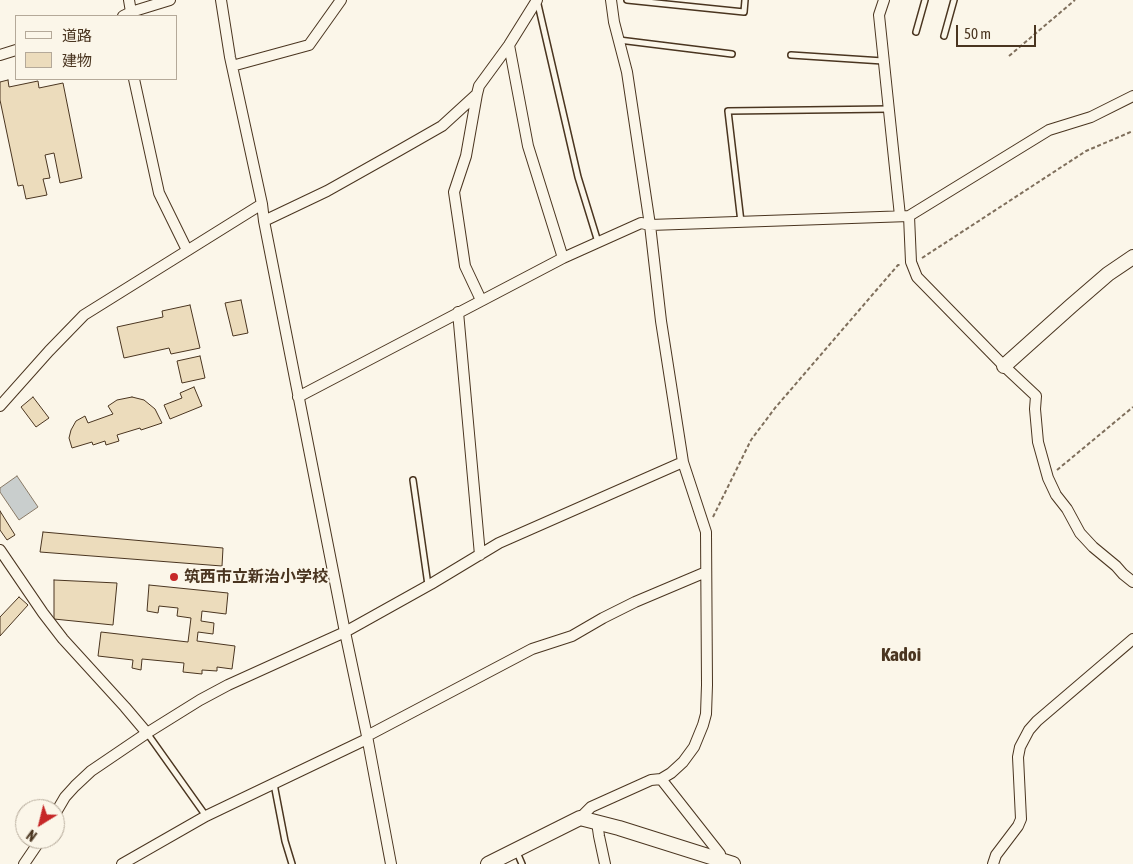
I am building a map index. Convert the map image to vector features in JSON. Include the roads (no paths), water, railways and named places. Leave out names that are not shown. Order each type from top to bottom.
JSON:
[{"type":"street","points":[[129,0],[127,14],[170,0]]},
{"type":"street","points":[[221,0],[232,66],[262,204],[298,397],[391,864]]},
{"type":"street","points":[[232,66],[309,45],[341,0]]},
{"type":"street","points":[[481,300],[465,266],[454,192],[466,156],[479,86],[509,46],[537,0]]},
{"type":"street","points":[[488,864],[580,818],[591,807],[651,780],[661,779],[671,773],[684,762],[694,747],[704,720],[707,685],[706,532],[682,462],[627,72],[614,22],[611,0]]},
{"type":"street","points":[[884,0],[879,15],[889,109],[911,262],[917,277],[1036,396],[1035,409],[1038,442],[1048,478],[1056,495],[1067,509],[1080,532],[1093,547],[1133,582]]},
{"type":"street","points":[[509,46],[528,146],[563,258]]},
{"type":"street","points":[[0,55],[15,50]]},
{"type":"street","points":[[134,80],[159,193],[187,250]]},
{"type":"street","points":[[264,221],[326,191],[442,126],[477,94]]},
{"type":"street","points":[[298,397],[563,258],[641,223],[650,225],[905,216],[1049,130],[1092,117],[1133,96]]},
{"type":"street","points":[[0,406],[84,315],[262,204]]},
{"type":"street","points":[[1004,366],[1108,274],[1133,257]]},
{"type":"street","points":[[458,312],[480,555]]},
{"type":"street","points":[[64,799],[91,771],[200,700],[228,685],[345,632],[499,543],[682,462]]},
{"type":"street","points":[[0,550],[43,614],[63,639],[147,733]]},
{"type":"street","points":[[122,864],[206,816],[367,737],[532,649],[572,636],[635,602],[706,572]]},
{"type":"street","points":[[993,864],[996,855],[1018,826],[1021,819],[1018,757],[1020,747],[1029,730],[1133,638]]},
{"type":"street","points":[[661,779],[720,854],[718,859]]},
{"type":"street","points":[[580,818],[733,864]]},
{"type":"street","points":[[597,822],[605,864]]},
{"type":"street","points":[[24,864],[34,849]]},
{"type":"lane","points":[[537,0],[578,177],[598,242]]},
{"type":"lane","points":[[627,0],[744,12],[745,0]]},
{"type":"lane","points":[[916,32],[926,0]]},
{"type":"lane","points":[[944,36],[954,0]]},
{"type":"lane","points":[[619,40],[732,54]]},
{"type":"lane","points":[[791,55],[884,60]]},
{"type":"lane","points":[[741,222],[728,111],[889,109]]},
{"type":"lane","points":[[413,480],[428,585]]},
{"type":"lane","points":[[147,733],[206,816]]},
{"type":"lane","points":[[274,784],[285,840],[292,864]]},
{"type":"lane","points":[[516,850],[522,864]]},
{"type":"place","name":"筑西市立新治小学校","points":[[174,577]]},
{"type":"district","name":"Kadoi","points":[[901,655]]}]
